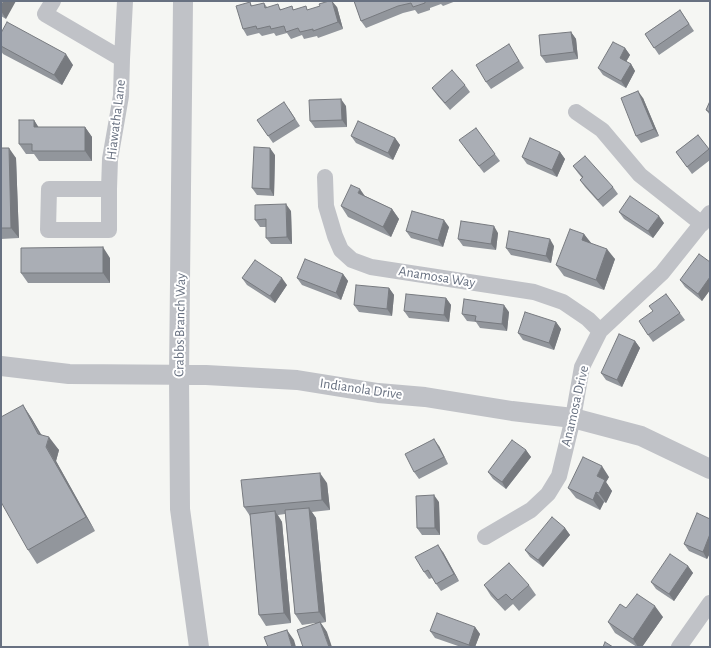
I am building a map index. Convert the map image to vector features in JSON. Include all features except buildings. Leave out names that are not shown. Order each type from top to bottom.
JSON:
[{"type":"street","name":"Hiawatha Lane","points":[[53,1],[45,14],[122,59],[121,96],[110,159],[109,230],[48,230],[49,189],[109,189]]},
{"type":"street","points":[[122,59],[125,1]]},
{"type":"street","name":"Crabbs Branch Way","points":[[183,1],[179,375],[180,509],[199,647]]},
{"type":"street","points":[[576,112],[602,130],[640,175],[706,218]]},
{"type":"street","name":"Anamosa Way","points":[[325,177],[326,206],[335,236],[341,250],[352,260],[370,267],[534,292],[563,302],[588,319],[600,331]]},
{"type":"street","name":"Anamosa Drive","points":[[485,537],[532,510],[548,494],[559,476],[573,418],[582,367],[600,331],[662,273],[706,218]]},
{"type":"street","name":"Indianola Drive","points":[[1,366],[69,374],[206,375],[297,380],[378,393],[425,397],[512,411],[573,418],[640,436],[710,469]]},
{"type":"street","points":[[678,647],[710,603]]}]
